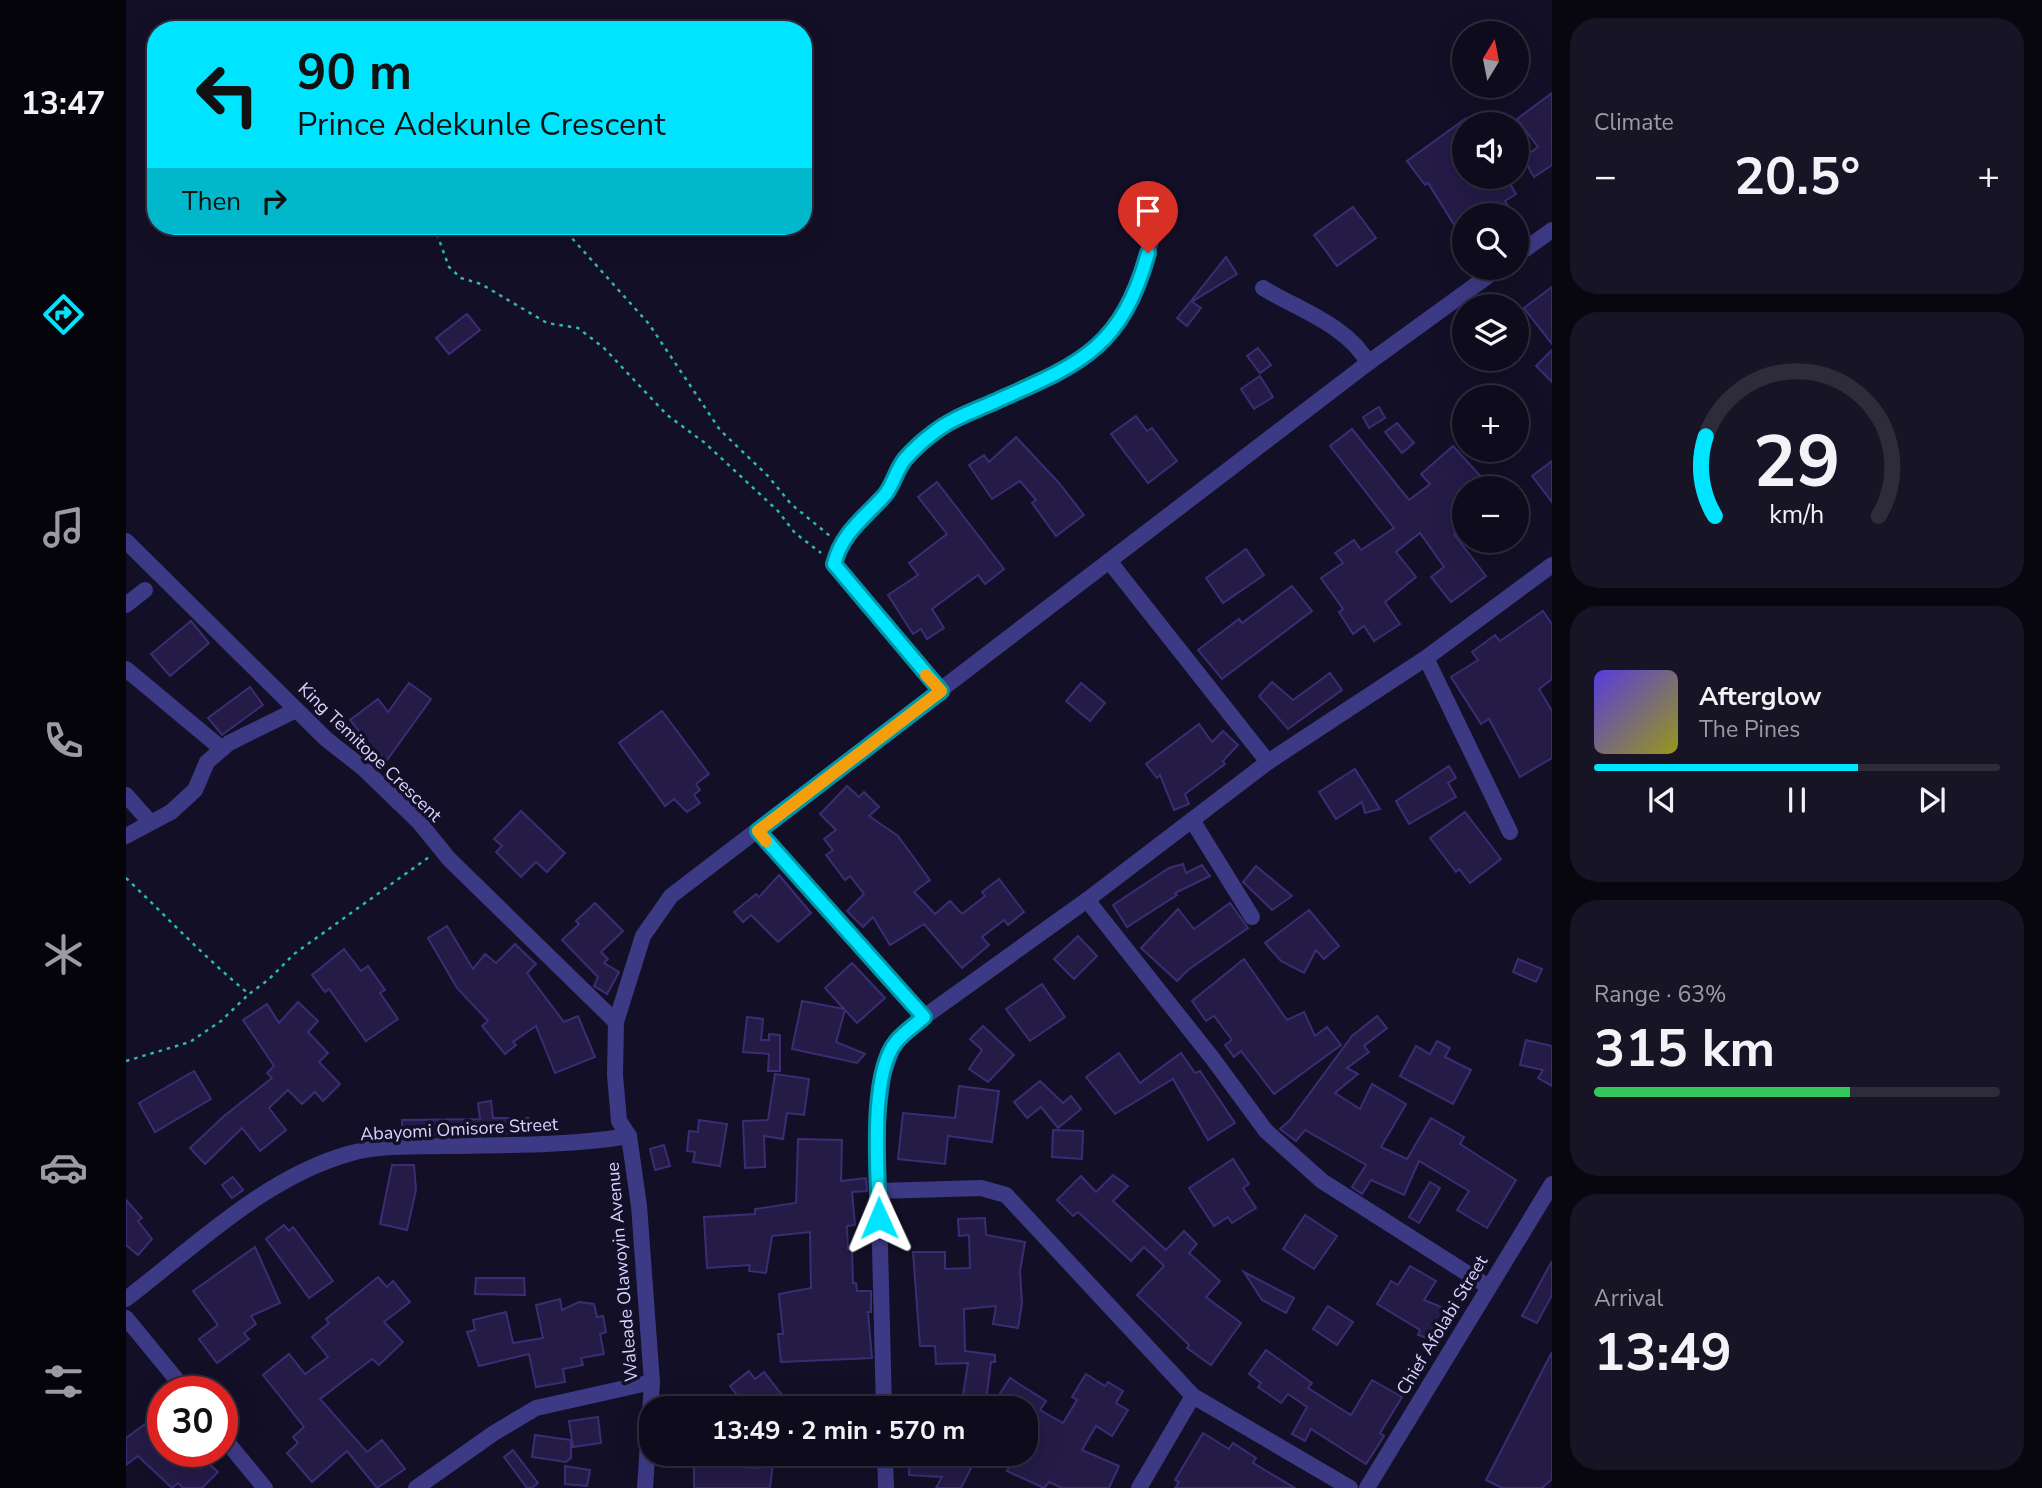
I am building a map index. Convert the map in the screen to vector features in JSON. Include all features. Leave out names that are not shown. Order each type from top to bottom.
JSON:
[{"type":"street","points":[[941,691],[836,556],[851,527],[886,494],[905,459],[932,433],[1060,372],[1095,351],[1112,333],[1128,305],[1144,267],[1154,225]]},
{"type":"street","points":[[1529,246],[1552,230]]},
{"type":"street","name":"Waleade Olawoyin Avenue","points":[[645,1488],[652,1382],[639,1206],[629,1136],[619,1121],[615,1075],[616,1022],[643,936],[671,896],[1368,363],[1482,280]]},
{"type":"street","points":[[1263,288],[1349,339],[1363,352],[1368,363]]},
{"type":"street","name":"King Temitope Crescent","points":[[126,541],[326,739],[363,768],[419,822],[440,849],[616,1022]]},
{"type":"street","points":[[1109,561],[1268,762]]},
{"type":"street","points":[[884,1396],[877,1125],[883,1075],[894,1044],[924,1017],[1087,900],[1268,762],[1426,658],[1552,565]]},
{"type":"street","points":[[126,604],[145,590]]},
{"type":"street","points":[[1426,658],[1510,832]]},
{"type":"street","points":[[126,669],[222,749]]},
{"type":"street","points":[[126,836],[171,812],[195,790],[207,762],[222,749],[249,731],[296,710]]},
{"type":"street","points":[[126,795],[150,822]]},
{"type":"street","points":[[1192,820],[1252,917]]},
{"type":"street","points":[[758,831],[924,1017]]},
{"type":"street","points":[[1087,900],[1213,1059],[1266,1131],[1322,1181],[1487,1286]]},
{"type":"street","name":"Abayomi Omisore Street","points":[[126,1299],[242,1210],[295,1175],[349,1154],[398,1147],[585,1142],[629,1136]]},
{"type":"street","name":"Chief Afolabi Street","points":[[1367,1488],[1487,1286],[1552,1184]]},
{"type":"street","points":[[879,1191],[981,1188],[1006,1195],[1192,1396],[1350,1488]]},
{"type":"street","points":[[126,1318],[174,1376]]},
{"type":"street","points":[[416,1488],[494,1433],[536,1408],[652,1382]]},
{"type":"street","points":[[1139,1488],[1192,1396]]},
{"type":"street","points":[[238,1455],[265,1488]]},
{"type":"street","points":[[885,1466],[886,1488]]},
{"type":"path","points":[[437,235],[449,267],[461,278],[481,284],[547,323],[578,328],[667,415],[705,443],[778,511],[795,533],[836,556]]},
{"type":"path","points":[[569,235],[649,324],[720,430],[768,476],[791,504],[826,531],[836,556]]},
{"type":"path","points":[[126,1061],[190,1042],[221,1021],[294,954],[440,849]]},
{"type":"path","points":[[126,878],[190,939],[206,959],[249,993]]},
{"type":"building","points":[[1552,93],[1552,165],[1534,177],[1529,168],[1529,154],[1538,147],[1529,135],[1529,112],[1526,112]]},
{"type":"building","points":[[1452,128],[1452,189],[1513,189],[1516,194],[1505,201],[1506,203],[1452,203],[1452,221],[1428,183],[1425,185],[1407,161]]},
{"type":"building","points":[[1353,207],[1376,238],[1337,266],[1314,235]]},
{"type":"building","points":[[1226,257],[1237,274],[1193,301],[1192,300]]},
{"type":"building","points":[[1552,287],[1552,344],[1529,314],[1529,304]]},
{"type":"building","points":[[1191,301],[1201,308],[1187,326],[1177,318]]},
{"type":"building","points":[[467,314],[480,330],[449,354],[436,338]]},
{"type":"building","points":[[1258,348],[1271,365],[1260,373],[1247,356]]},
{"type":"building","points":[[1552,350],[1552,382],[1536,366]]},
{"type":"building","points":[[1260,376],[1273,397],[1254,409],[1241,389]]},
{"type":"building","points":[[1379,407],[1385,418],[1369,428],[1363,417]]},
{"type":"building","points":[[1136,416],[1147,431],[1152,428],[1177,461],[1148,483],[1111,434]]},
{"type":"building","points":[[1397,423],[1414,443],[1402,453],[1385,432]]},
{"type":"building","points":[[1352,429],[1409,500],[1430,484],[1421,474],[1452,447],[1452,462],[1468,462],[1480,476],[1452,476],[1452,553],[1468,553],[1486,576],[1451,602],[1431,577],[1444,567],[1420,533],[1396,552],[1416,577],[1385,602],[1400,624],[1374,641],[1364,626],[1353,634],[1339,612],[1343,609],[1321,578],[1343,563],[1335,553],[1354,540],[1361,550],[1394,528],[1330,446]]},
{"type":"building","points":[[1016,437],[1059,483],[1084,515],[1056,536],[1032,503],[1036,500],[1020,481],[992,499],[969,465],[984,455],[989,462]]},
{"type":"building","points":[[1552,461],[1552,502],[1532,476]]},
{"type":"building","points":[[937,482],[1004,569],[985,584],[978,575],[932,609],[944,628],[927,639],[921,629],[913,634],[888,595],[918,575],[909,563],[947,534],[918,497]]},
{"type":"building","points":[[1246,549],[1264,575],[1223,603],[1206,578]]},
{"type":"building","points":[[1292,586],[1312,611],[1222,679],[1198,650],[1239,619],[1242,623]]},
{"type":"building","points":[[1543,611],[1552,624],[1552,679],[1539,689],[1552,711],[1552,758],[1520,777],[1489,719],[1481,724],[1451,677],[1478,660],[1472,652],[1495,635],[1500,641]]},
{"type":"building","points":[[191,621],[209,643],[170,676],[151,654]]},
{"type":"building","points":[[1330,673],[1342,690],[1288,729],[1259,696],[1272,682],[1293,700]]},
{"type":"building","points":[[409,683],[431,699],[387,760],[365,744],[367,741],[350,720],[378,699],[388,712]]},
{"type":"building","points":[[1081,683],[1105,703],[1090,721],[1066,701]]},
{"type":"building","points":[[250,687],[263,705],[222,735],[208,718]]},
{"type":"building","points":[[662,711],[709,774],[696,784],[700,790],[694,795],[700,803],[687,812],[674,799],[665,806],[619,743]]},
{"type":"building","points":[[1199,724],[1212,742],[1223,731],[1238,745],[1223,761],[1225,764],[1185,794],[1189,804],[1174,810],[1160,775],[1157,778],[1146,764]]},
{"type":"building","points":[[1449,766],[1456,778],[1448,783],[1456,797],[1409,824],[1396,801]]},
{"type":"building","points":[[1355,769],[1380,809],[1365,813],[1362,802],[1336,819],[1319,792]]},
{"type":"building","points":[[847,786],[859,797],[864,792],[879,807],[869,816],[898,836],[930,880],[914,892],[935,914],[950,901],[962,914],[985,896],[982,892],[999,879],[1024,912],[1008,925],[1004,920],[982,937],[989,945],[962,968],[924,924],[890,945],[873,917],[863,927],[847,911],[864,894],[850,876],[845,880],[826,855],[833,850],[824,839],[836,830],[820,814]]},
{"type":"building","points":[[521,811],[565,853],[547,872],[536,862],[521,877],[496,852],[502,846],[494,839]]},
{"type":"building","points":[[1465,812],[1501,859],[1470,883],[1459,869],[1456,872],[1430,838]]},
{"type":"building","points":[[1183,864],[1186,873],[1202,865],[1210,876],[1175,893],[1177,895],[1127,927],[1113,905],[1169,868]]},
{"type":"building","points":[[1256,866],[1292,896],[1272,910],[1243,882]]},
{"type":"building","points":[[779,875],[811,913],[778,942],[751,915],[743,922],[734,912],[756,894],[759,897]]},
{"type":"building","points":[[595,903],[623,931],[601,952],[608,959],[604,963],[619,972],[607,994],[594,986],[598,977],[562,940],[579,924],[576,921]]},
{"type":"building","points":[[1230,903],[1248,928],[1188,970],[1177,981],[1141,948],[1178,909],[1194,929]]},
{"type":"building","points":[[1309,910],[1339,946],[1324,959],[1316,950],[1304,973],[1281,961],[1265,943]]},
{"type":"building","points":[[447,926],[473,969],[485,954],[496,963],[515,944],[536,964],[527,973],[564,1022],[578,1016],[595,1057],[555,1073],[536,1026],[513,1042],[516,1045],[505,1054],[482,1026],[488,1021],[457,988],[428,938]]},
{"type":"building","points":[[1078,936],[1097,956],[1074,979],[1054,959]]},
{"type":"building","points":[[344,949],[361,971],[368,966],[385,990],[380,993],[398,1019],[366,1041],[329,989],[325,992],[312,975]]},
{"type":"building","points":[[1244,959],[1287,1020],[1304,1012],[1315,1036],[1327,1027],[1341,1045],[1274,1094],[1241,1051],[1234,1057],[1225,1045],[1232,1040],[1214,1016],[1206,1021],[1192,1001]]},
{"type":"building","points":[[1518,959],[1542,969],[1536,982],[1513,972]]},
{"type":"building","points":[[852,963],[885,998],[857,1023],[845,1010],[836,1042],[865,1054],[857,1063],[792,1049],[802,1001],[844,1009],[825,988]]},
{"type":"building","points":[[1042,984],[1065,1017],[1030,1041],[1006,1009]]},
{"type":"building","points":[[298,1002],[318,1021],[308,1032],[328,1053],[319,1062],[340,1084],[323,1101],[315,1092],[302,1104],[288,1090],[269,1108],[286,1130],[260,1151],[242,1128],[205,1164],[190,1148],[224,1116],[272,1078],[267,1073],[274,1066],[243,1020],[267,1004],[279,1023]]},
{"type":"building","points":[[1377,1016],[1387,1028],[1364,1046],[1369,1052],[1347,1068],[1358,1074],[1335,1093],[1360,1109],[1372,1084],[1406,1104],[1381,1147],[1407,1159],[1431,1118],[1464,1137],[1460,1144],[1516,1180],[1487,1228],[1457,1210],[1469,1191],[1419,1161],[1404,1195],[1371,1180],[1362,1194],[1352,1187],[1366,1165],[1305,1130],[1296,1141],[1280,1129],[1290,1120],[1352,1036]]},
{"type":"building","points":[[747,1017],[763,1019],[761,1040],[769,1040],[769,1034],[780,1035],[780,1071],[768,1071],[769,1054],[743,1052]]},
{"type":"building","points":[[983,1026],[1014,1055],[988,1082],[969,1069],[982,1050],[970,1039]]},
{"type":"building","points":[[1526,1040],[1552,1046],[1552,1086],[1538,1078],[1543,1070],[1520,1065]]},
{"type":"building","points":[[1437,1041],[1450,1048],[1445,1057],[1471,1070],[1453,1104],[1400,1076],[1416,1046],[1430,1054]]},
{"type":"building","points":[[1119,1053],[1140,1083],[1181,1053],[1195,1073],[1200,1071],[1235,1123],[1208,1140],[1173,1079],[1115,1114],[1086,1077]]},
{"type":"building","points":[[194,1071],[211,1099],[155,1132],[139,1103]]},
{"type":"building","points":[[775,1074],[809,1079],[804,1115],[787,1113],[783,1139],[764,1136],[765,1167],[745,1168],[743,1121],[768,1120]]},
{"type":"building","points":[[1040,1081],[1063,1103],[1071,1096],[1081,1109],[1058,1128],[1041,1107],[1027,1118],[1014,1102]]},
{"type":"building","points":[[959,1086],[999,1091],[992,1142],[948,1136],[945,1164],[898,1159],[903,1113],[955,1118]]},
{"type":"building","points":[[491,1101],[493,1118],[528,1118],[528,1133],[402,1135],[402,1120],[480,1119],[478,1103]]},
{"type":"building","points":[[699,1120],[727,1124],[720,1166],[693,1162],[695,1152],[687,1151],[689,1131],[698,1132]]},
{"type":"building","points":[[1053,1130],[1083,1131],[1082,1159],[1052,1157]]},
{"type":"building","points":[[798,1139],[842,1140],[841,1181],[866,1178],[867,1191],[852,1192],[855,1225],[847,1226],[848,1249],[852,1249],[853,1283],[856,1283],[857,1291],[871,1291],[871,1312],[868,1312],[872,1358],[781,1362],[778,1334],[783,1334],[779,1294],[811,1288],[810,1232],[772,1236],[766,1273],[749,1271],[750,1265],[707,1268],[704,1217],[755,1214],[755,1209],[796,1203]]},
{"type":"building","points":[[664,1145],[670,1166],[655,1170],[650,1149]]},
{"type":"building","points":[[1233,1159],[1249,1184],[1243,1188],[1256,1208],[1232,1223],[1228,1217],[1214,1226],[1189,1188]]},
{"type":"building","points":[[392,1165],[414,1165],[416,1190],[407,1230],[380,1224]]},
{"type":"building","points":[[1113,1175],[1128,1186],[1113,1201],[1166,1250],[1184,1231],[1197,1244],[1189,1253],[1220,1281],[1206,1297],[1241,1323],[1211,1365],[1187,1348],[1189,1345],[1137,1295],[1164,1266],[1144,1247],[1131,1261],[1078,1212],[1073,1216],[1057,1200],[1081,1176],[1096,1192]]},
{"type":"building","points":[[233,1177],[243,1190],[232,1198],[222,1185]]},
{"type":"building","points":[[1430,1182],[1440,1188],[1419,1223],[1409,1217]]},
{"type":"building","points":[[126,1200],[142,1218],[138,1221],[152,1239],[138,1255],[126,1245]]},
{"type":"building","points":[[1305,1215],[1337,1236],[1314,1269],[1283,1249]]},
{"type":"building","points":[[985,1218],[986,1235],[1025,1242],[1020,1271],[1022,1303],[1018,1328],[993,1324],[996,1306],[964,1309],[965,1351],[995,1355],[995,1362],[991,1362],[987,1396],[963,1396],[968,1363],[936,1364],[935,1346],[920,1346],[913,1252],[945,1252],[945,1269],[970,1268],[969,1235],[959,1236],[958,1219]]},
{"type":"building","points":[[284,1225],[289,1231],[293,1227],[333,1281],[309,1298],[266,1239]]},
{"type":"building","points":[[255,1247],[280,1303],[251,1316],[256,1324],[244,1333],[249,1339],[217,1363],[199,1339],[218,1325],[193,1291]]},
{"type":"building","points":[[1552,1261],[1552,1295],[1537,1323],[1522,1316]]},
{"type":"building","points":[[1410,1266],[1436,1281],[1424,1300],[1449,1310],[1437,1342],[1418,1335],[1420,1330],[1377,1304],[1391,1281],[1398,1285]]},
{"type":"building","points":[[1244,1272],[1294,1298],[1286,1313],[1262,1300]]},
{"type":"building","points":[[378,1277],[387,1287],[393,1281],[410,1302],[384,1322],[403,1342],[379,1365],[372,1359],[320,1399],[367,1452],[382,1440],[405,1469],[377,1488],[347,1451],[312,1482],[287,1453],[298,1443],[293,1437],[304,1427],[263,1375],[289,1354],[305,1374],[328,1357],[312,1337],[329,1323],[326,1319]]},
{"type":"building","points":[[476,1278],[524,1278],[525,1295],[475,1294]]},
{"type":"building","points":[[560,1299],[562,1310],[579,1302],[594,1304],[597,1317],[603,1316],[606,1332],[600,1334],[604,1354],[581,1358],[583,1365],[563,1369],[565,1382],[536,1387],[529,1354],[479,1366],[467,1332],[475,1330],[473,1320],[506,1312],[513,1343],[543,1338],[536,1305]]},
{"type":"building","points":[[1328,1306],[1353,1322],[1337,1345],[1313,1329]]},
{"type":"building","points":[[1266,1350],[1312,1383],[1308,1388],[1351,1415],[1372,1380],[1402,1397],[1380,1433],[1384,1436],[1366,1464],[1311,1429],[1305,1441],[1292,1434],[1307,1407],[1288,1394],[1281,1403],[1258,1387],[1261,1383],[1249,1374]]},
{"type":"building","points":[[1552,1352],[1552,1479],[1542,1488],[1502,1488],[1486,1480]]},
{"type":"building","points":[[749,1371],[755,1379],[764,1372],[782,1395],[738,1396],[730,1386]]},
{"type":"building","points":[[1086,1374],[1105,1386],[1108,1382],[1123,1391],[1116,1403],[1128,1410],[1112,1436],[1096,1426],[1082,1450],[1119,1466],[1109,1488],[1062,1488],[1049,1482],[1044,1488],[1007,1471],[1009,1466],[1038,1466],[1038,1396],[998,1396],[1010,1378],[1046,1401],[1040,1410],[1063,1423],[1077,1400],[1072,1397]]},
{"type":"building","points":[[598,1417],[601,1443],[573,1447],[569,1421]]},
{"type":"building","points":[[147,1423],[147,1464],[138,1456],[126,1465],[126,1438]]},
{"type":"building","points":[[1203,1433],[1229,1449],[1233,1443],[1256,1458],[1253,1463],[1295,1488],[1175,1488],[1179,1482],[1175,1480]]},
{"type":"building","points":[[535,1435],[571,1440],[571,1458],[566,1462],[532,1457]]},
{"type":"building","points":[[513,1450],[538,1483],[532,1488],[527,1488],[504,1457]]},
{"type":"building","points":[[565,1466],[590,1470],[587,1486],[565,1484]]},
{"type":"building","points":[[694,1466],[773,1466],[770,1488],[694,1488]]},
{"type":"building","points":[[909,1466],[972,1466],[961,1488],[936,1488],[942,1477],[909,1475]]},
{"type":"building","points":[[150,1467],[213,1467],[218,1472],[202,1488],[183,1488],[178,1483],[172,1488]]},
{"type":"slow traffic","points":[[766,841],[758,831],[941,691],[926,675]]},
{"type":"route","points":[[879,1218],[877,1125],[883,1075],[894,1044],[924,1017],[758,831],[941,691],[834,564],[838,548],[851,527],[886,494],[905,459],[932,433],[1060,372],[1095,351],[1112,333],[1128,305],[1148,253]]}]
